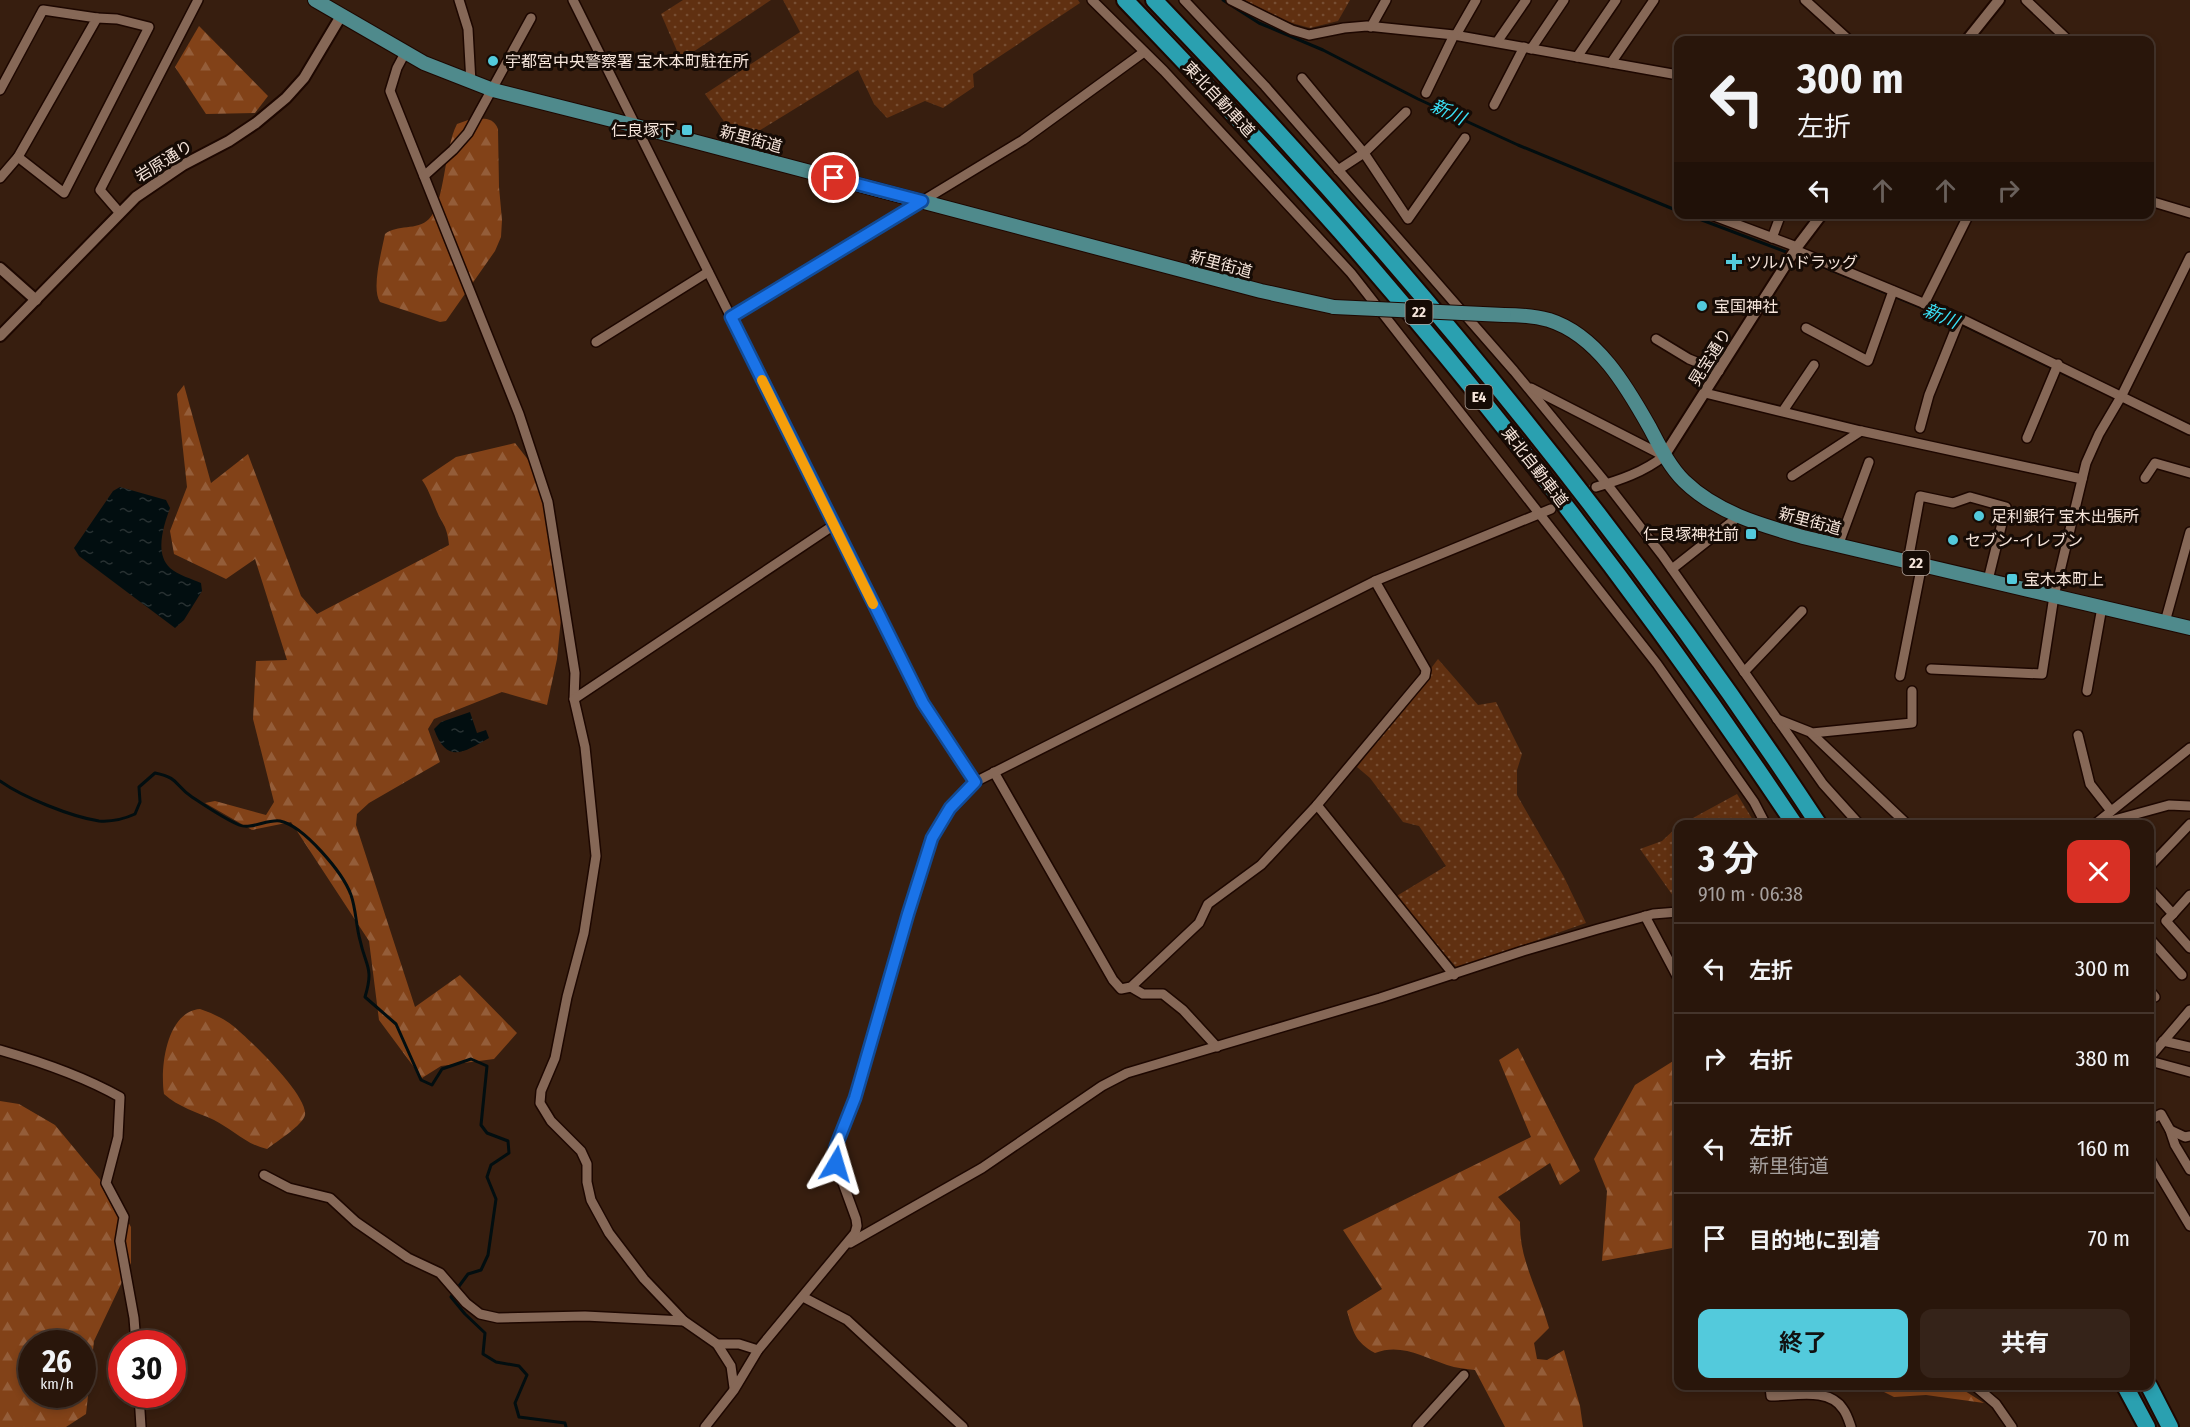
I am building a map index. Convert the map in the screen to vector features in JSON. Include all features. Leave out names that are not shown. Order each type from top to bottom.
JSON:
[{"type":"highway","name":"東北自動車道","points":[[1125,0],[1340,231],[1508,431],[1710,700],[1792,820]]},
{"type":"highway","name":"東北自動車道","points":[[1154,0],[1290,144],[1449,326],[1599,514],[1712,667],[1817,820]]},
{"type":"highway","points":[[1773,755],[1827,820]]},
{"type":"highway","points":[[2127,1390],[2147,1427]]},
{"type":"highway","points":[[2151,1390],[2170,1427]]},
{"type":"main road","name":"新里街道","points":[[315,0],[405,53],[471,83],[493,90],[1261,291],[1334,308],[1504,315],[1548,320],[1584,340],[1619,377],[1673,469],[1695,491],[1717,506],[1767,526],[1838,546],[2190,628]]},
{"type":"street","points":[[119,212],[100,190],[198,0]]},
{"type":"street","points":[[459,0],[468,29],[471,83]]},
{"type":"street","points":[[573,0],[923,703],[975,782]]},
{"type":"street","points":[[1092,0],[1144,52],[1350,273],[1657,664],[1754,802],[1763,820]]},
{"type":"street","points":[[1184,0],[1265,86],[1526,386],[1607,484],[1672,569],[1823,784],[1855,820]]},
{"type":"street","points":[[1231,0],[1292,30],[1309,35],[1344,28],[1371,27],[1455,35],[1674,74]]},
{"type":"street","points":[[1371,27],[1386,0]]},
{"type":"street","points":[[1426,93],[1455,35],[1476,0]]},
{"type":"street","points":[[1497,42],[1526,0]]},
{"type":"street","points":[[1494,105],[1528,48],[1564,0]]},
{"type":"street","points":[[1577,57],[1616,0]]},
{"type":"street","points":[[1611,63],[1654,0]]},
{"type":"street","points":[[1805,0],[1845,36]]},
{"type":"street","points":[[1970,36],[1999,0]]},
{"type":"street","points":[[2026,0],[2064,36]]},
{"type":"street","points":[[0,90],[43,10],[117,19],[149,27],[64,193],[18,157]]},
{"type":"street","name":"岩原通り","points":[[0,336],[119,212],[156,182],[256,123],[286,98],[304,78],[341,16]]},
{"type":"street","points":[[0,178],[18,157],[98,18]]},
{"type":"street","points":[[424,176],[463,140],[493,90],[531,18]]},
{"type":"street","points":[[731,317],[1023,140],[1144,52]]},
{"type":"street","points":[[405,53],[397,68],[390,91],[519,414],[548,502],[575,673],[574,699],[585,747],[596,856],[584,933],[567,997],[555,1058],[541,1091],[540,1103],[551,1121],[581,1151],[587,1164],[587,1182],[591,1200],[609,1233],[644,1279],[684,1321],[717,1344],[731,1366],[734,1390]]},
{"type":"street","points":[[1302,78],[1364,153],[1408,219],[1465,138]]},
{"type":"street","points":[[1338,170],[1364,153],[1406,112]]},
{"type":"street","points":[[2154,202],[2190,213]]},
{"type":"street","points":[[1724,219],[1960,318],[2190,430]]},
{"type":"street","points":[[1772,238],[1779,219]]},
{"type":"street","name":"晃宝通り","points":[[1664,456],[1796,249],[1818,219]]},
{"type":"street","points":[[1924,304],[1966,219]]},
{"type":"street","points":[[1931,669],[2042,674],[2054,596],[2086,463],[2099,435],[2118,405],[2190,257]]},
{"type":"street","points":[[0,268],[36,300]]},
{"type":"street","points":[[596,342],[708,272]]},
{"type":"street","points":[[1806,328],[1868,361],[1893,291]]},
{"type":"street","points":[[1920,428],[1929,395],[1960,318]]},
{"type":"street","points":[[1656,339],[1689,359],[1719,371]]},
{"type":"street","points":[[2027,438],[2058,364]]},
{"type":"street","points":[[1783,411],[1814,365]]},
{"type":"street","points":[[1526,386],[1664,456],[1654,464],[1617,482],[1596,487]]},
{"type":"street","points":[[1706,393],[1861,431],[2082,479]]},
{"type":"street","points":[[1792,476],[1861,431]]},
{"type":"street","points":[[1838,546],[1869,462]]},
{"type":"street","points":[[2145,478],[2155,463],[2190,472]]},
{"type":"street","points":[[1908,561],[1920,496],[1953,503],[1970,497],[2006,507],[1988,580]]},
{"type":"street","points":[[705,1427],[734,1390],[758,1350],[848,1244],[857,1226],[854,1209],[836,1164],[834,1155],[836,1146],[855,1098],[932,838],[950,808],[975,782],[1375,581],[1551,509]]},
{"type":"street","points":[[1672,569],[1739,516]]},
{"type":"street","points":[[574,699],[834,525]]},
{"type":"street","points":[[2165,622],[2190,532]]},
{"type":"street","points":[[1900,676],[1922,564]]},
{"type":"street","points":[[994,772],[1113,980],[1121,989],[1131,987],[1199,923],[1208,904],[1261,865],[1317,805],[1425,676],[1426,670],[1375,581]]},
{"type":"street","points":[[2087,691],[2102,607]]},
{"type":"street","points":[[1744,672],[1803,611]]},
{"type":"street","points":[[1812,733],[1912,723],[1912,691]]},
{"type":"street","points":[[1776,718],[1812,733],[1903,820]]},
{"type":"street","points":[[2078,735],[2090,784],[2111,811]]},
{"type":"street","points":[[2101,820],[2190,748]]},
{"type":"street","points":[[1317,805],[1454,975]]},
{"type":"street","points":[[2114,820],[2169,805],[2190,806]]},
{"type":"street","points":[[2154,862],[2190,824]]},
{"type":"street","points":[[2154,894],[2173,914]]},
{"type":"street","points":[[2190,895],[2166,921],[2190,948]]},
{"type":"street","points":[[848,1244],[982,1168],[1102,1086],[1127,1073],[1454,975],[1524,951],[1645,916],[1674,912]]},
{"type":"street","points":[[1645,916],[1674,970]]},
{"type":"street","points":[[2154,944],[2182,975]]},
{"type":"street","points":[[1131,987],[1143,994],[1163,994],[1183,1010],[1217,1047]]},
{"type":"street","points":[[2154,1053],[2190,1010]]},
{"type":"street","points":[[2163,1041],[2190,1047]]},
{"type":"street","points":[[0,1050],[39,1061],[100,1086],[120,1097],[118,1137],[106,1183],[124,1217],[120,1241],[135,1330]]},
{"type":"street","points":[[2154,1060],[2190,1072]]},
{"type":"street","points":[[2154,1118],[2161,1114],[2175,1145],[2190,1170]]},
{"type":"street","points":[[2170,1130],[2185,1137],[2190,1136]]},
{"type":"street","points":[[2154,1166],[2190,1226]]},
{"type":"street","points":[[264,1175],[289,1188],[330,1198],[356,1222],[408,1258],[440,1272],[466,1303],[480,1314],[498,1318],[585,1316],[684,1321]]},
{"type":"street","points":[[803,1297],[847,1320],[963,1427]]},
{"type":"street","points":[[717,1344],[739,1344],[758,1350]]},
{"type":"street","points":[[1416,1427],[1464,1375]]},
{"type":"street","points":[[1770,1390],[1771,1396],[1823,1395],[1834,1399],[1844,1409],[1851,1427]]},
{"type":"street","points":[[1980,1390],[1996,1404],[2012,1427]]},
{"type":"street","points":[[140,1408],[141,1427]]},
{"type":"shaded area","points":[[683,0],[771,0],[681,60],[661,14]]},
{"type":"shaded area","points":[[783,0],[1078,0],[1080,3],[973,74],[974,87],[943,108],[925,101],[887,118],[874,104],[858,70],[739,143],[705,94],[800,32]]},
{"type":"shaded area","points":[[1245,0],[1350,0],[1338,21],[1310,28],[1281,20]]},
{"type":"shaded area","points":[[1438,659],[1478,705],[1496,702],[1522,754],[1517,770],[1517,795],[1564,877],[1586,923],[1457,968],[1395,897],[1446,866],[1419,826],[1403,822],[1370,778],[1357,767]]},
{"type":"shaded area","points":[[1737,794],[1753,820],[1689,820]]},
{"type":"shaded area","points":[[1674,830],[1674,897],[1640,849],[1662,841]]},
{"type":"green space","points":[[199,26],[268,96],[255,113],[206,114],[175,67]]},
{"type":"green space","points":[[471,119],[490,120],[498,129],[501,237],[495,251],[446,321],[440,322],[380,302],[377,288],[378,269],[385,234],[395,229],[424,223],[434,211],[449,147],[457,124]]},
{"type":"green space","points":[[184,385],[211,483],[248,454],[301,596],[317,614],[449,545],[446,528],[422,480],[456,457],[515,443],[533,466],[552,523],[562,608],[557,659],[547,705],[502,692],[434,719],[428,729],[440,762],[369,803],[357,814],[356,825],[415,1007],[460,975],[517,1033],[494,1059],[441,1066],[422,1078],[379,1020],[369,941],[291,822],[252,830],[205,803],[215,801],[266,815],[274,802],[253,719],[256,661],[287,660],[255,559],[226,579],[174,554],[170,531],[187,487],[177,394]]},
{"type":"green space","points":[[200,1009],[236,1028],[290,1084],[304,1107],[305,1115],[299,1124],[267,1149],[253,1144],[214,1120],[181,1106],[164,1094],[163,1070],[173,1030],[179,1020],[189,1012]]},
{"type":"green space","points":[[1518,1048],[1580,1171],[1560,1185],[1550,1163],[1498,1197],[1520,1222],[1526,1263],[1549,1328],[1534,1343],[1537,1359],[1547,1360],[1564,1350],[1580,1406],[1583,1427],[1505,1427],[1475,1370],[1450,1366],[1403,1350],[1385,1350],[1375,1353],[1363,1345],[1356,1336],[1347,1311],[1382,1289],[1343,1230],[1531,1137],[1499,1060]]},
{"type":"green space","points":[[1674,1061],[1674,1248],[1602,1261],[1607,1191],[1594,1159],[1635,1085]]},
{"type":"green space","points":[[0,1101],[19,1104],[55,1125],[108,1189],[131,1227],[131,1263],[96,1337],[96,1330],[18,1330],[18,1408],[87,1408],[86,1414],[66,1427],[0,1427]]},
{"type":"green space","points":[[1880,1390],[1963,1390],[1984,1403],[1926,1395],[1894,1397]]},
{"type":"water","points":[[120,487],[166,500],[170,508],[162,539],[162,555],[170,568],[201,583],[202,591],[184,620],[175,628],[79,556],[74,548],[113,491]]},
{"type":"water","points":[[470,712],[477,733],[486,730],[489,738],[464,751],[457,752],[445,748],[434,729],[441,722]]},
{"type":"waterway","name":"新川","points":[[1223,0],[1259,23],[1323,50],[1418,99],[1518,145],[1674,209]]},
{"type":"waterway","name":"新川","points":[[1699,219],[1789,253]]},
{"type":"waterway","name":"新川","points":[[1795,255],[1959,323],[2087,385]]},
{"type":"waterway","points":[[0,781],[34,800],[62,811],[88,819],[109,821],[135,814],[140,802],[139,787],[155,773],[169,777],[186,793],[239,825],[249,826],[280,821],[300,832],[322,852],[340,875],[353,900],[369,973],[365,997],[396,1024],[421,1080],[432,1085],[442,1069],[471,1059],[487,1066],[481,1125],[487,1133],[508,1141],[509,1153],[491,1165],[487,1177],[496,1199],[488,1255],[481,1270],[468,1274],[451,1297],[485,1333],[483,1354],[496,1362],[519,1366],[527,1375],[515,1403],[519,1417],[565,1423],[566,1427]]},
{"type":"tunnel","points":[[1551,509],[1596,487]]},
{"type":"slow traffic","points":[[762,380],[873,604]]},
{"type":"place","name":"宇都宮中央警察署 宝木本町駐在所","points":[[493,61]]},
{"type":"place","name":"仁良塚下","points":[[687,130]]},
{"type":"place","name":"ツルハドラッグ","points":[[1734,262]]},
{"type":"place","name":"宝国神社","points":[[1702,306]]},
{"type":"place","name":"足利銀行 宝木出張所","points":[[1979,516]]},
{"type":"place","name":"仁良塚神社前","points":[[1751,534]]},
{"type":"place","name":"セブン-イレブン","points":[[1953,540]]},
{"type":"place","name":"宝木本町上","points":[[2012,579]]},
{"type":"route","points":[[834,178],[922,201],[731,317],[923,703],[975,782],[950,808],[932,838],[855,1098],[836,1146],[834,1155],[836,1164]]}]
